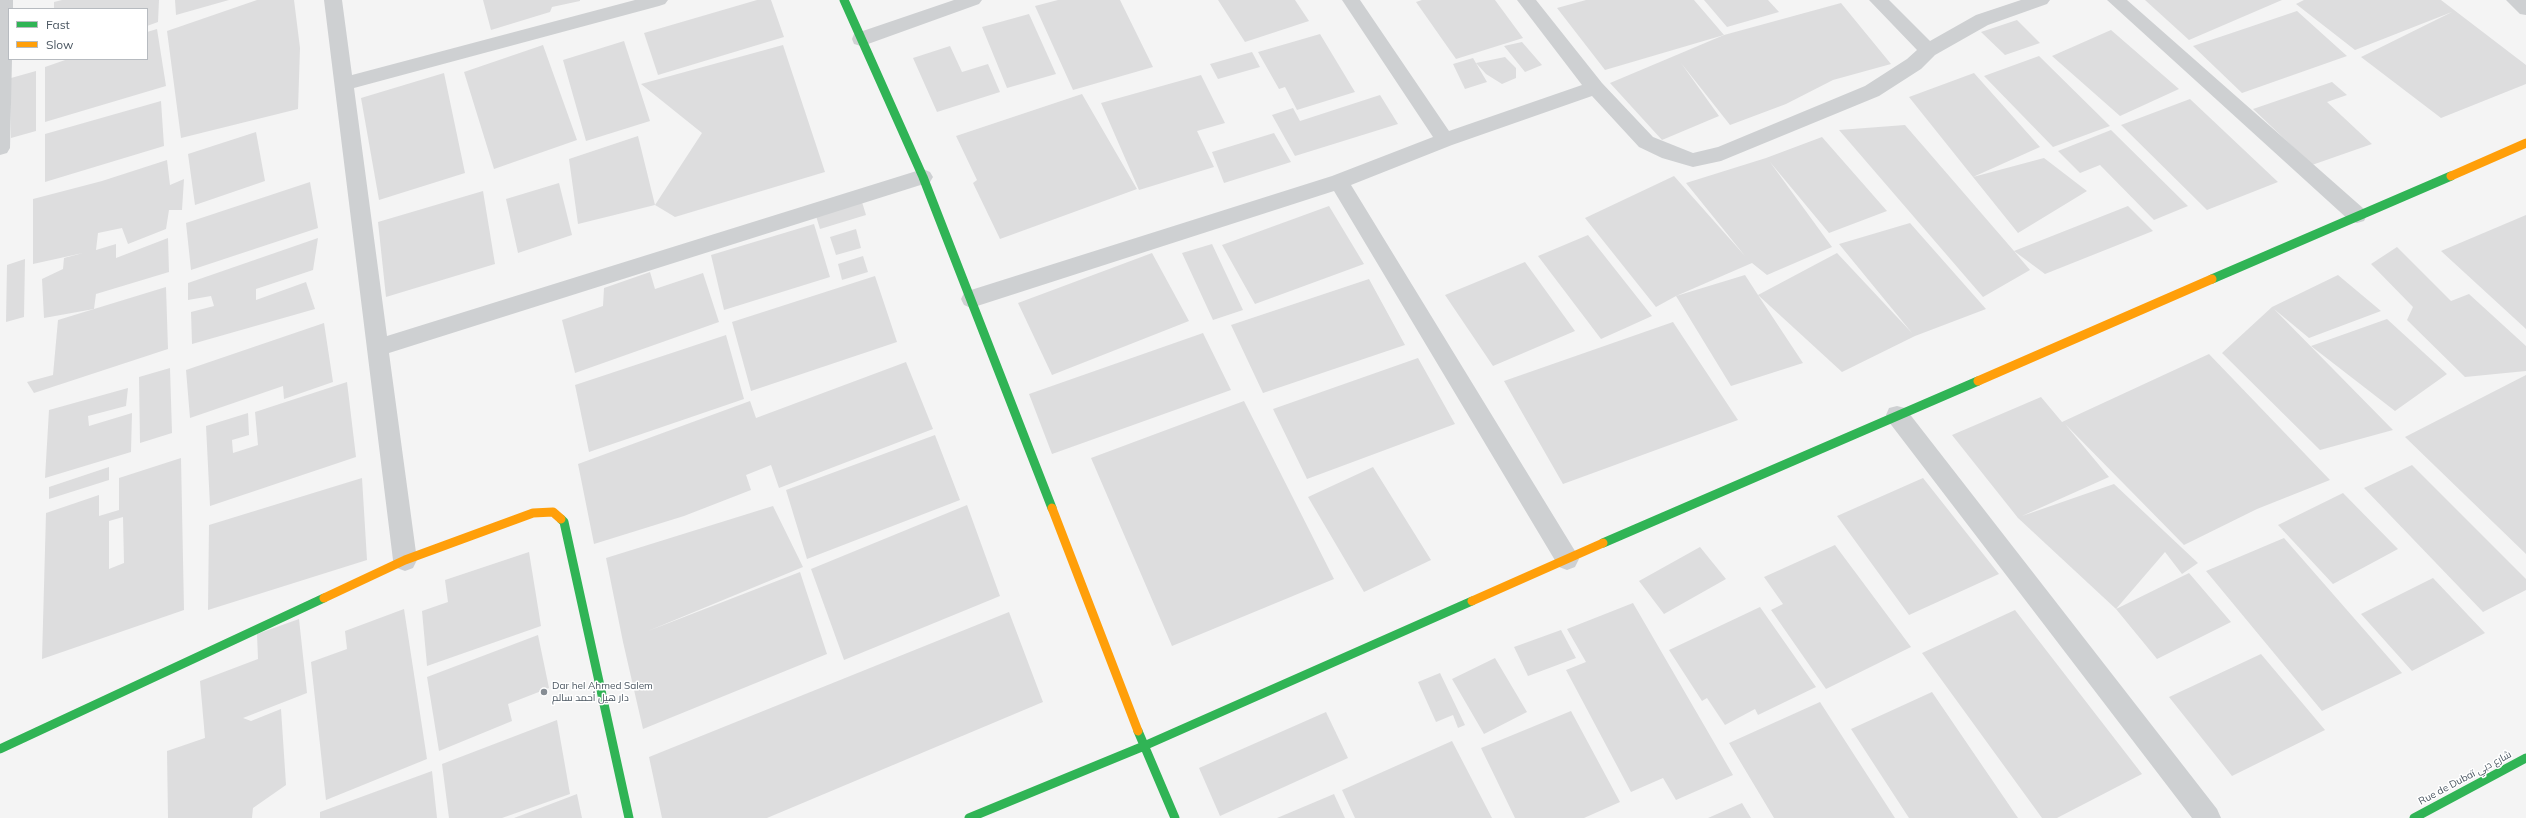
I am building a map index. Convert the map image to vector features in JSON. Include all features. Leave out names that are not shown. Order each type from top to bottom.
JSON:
[{"type":"street","points":[[0,148],[4,0]]},
{"type":"street","points":[[333,0],[405,560]]},
{"type":"street","points":[[344,84],[659,0]]},
{"type":"street","points":[[844,0],[923,177],[1144,746],[1176,818]]},
{"type":"street","points":[[861,39],[973,0]]},
{"type":"street","points":[[1351,0],[1445,140]]},
{"type":"street","points":[[1526,0],[1595,88],[1646,142],[1668,153],[1694,160],[1721,154],[1872,91],[1914,64],[1928,50],[1982,20],[2040,0]]},
{"type":"street","points":[[1878,0],[1928,50]]},
{"type":"street","points":[[2116,0],[2357,215]]},
{"type":"street","points":[[2515,0],[2526,9]]},
{"type":"street","points":[[971,299],[1339,182],[1445,140],[1595,88]]},
{"type":"street","points":[[969,818],[1144,746],[1568,558],[2526,143]]},
{"type":"street","points":[[378,348],[923,177]]},
{"type":"street","points":[[1339,182],[1568,558]]},
{"type":"street","points":[[1897,415],[2208,818]]},
{"type":"street","points":[[0,749],[405,560],[533,513],[553,512],[564,522],[629,818]]},
{"type":"street","name":"Rue de Dubaï شارع دبي","points":[[2414,818],[2526,758]]},
{"type":"building","points":[[62,0],[159,0],[158,22],[148,26],[148,8],[54,8],[54,2]]},
{"type":"building","points":[[175,0],[229,0],[176,15]]},
{"type":"building","points":[[257,0],[294,0],[300,48],[298,109],[181,138],[167,31]]},
{"type":"building","points":[[483,0],[580,1],[552,7],[550,12],[491,30]]},
{"type":"building","points":[[757,0],[771,0],[784,37],[658,75],[644,33]]},
{"type":"building","points":[[1058,0],[1120,0],[1153,67],[1073,90],[1035,6]]},
{"type":"building","points":[[1218,0],[1295,0],[1309,21],[1245,42]]},
{"type":"building","points":[[1422,0],[1495,0],[1523,38],[1456,59],[1416,2]]},
{"type":"building","points":[[1586,0],[1694,0],[1724,35],[1605,70],[1557,8]]},
{"type":"building","points":[[1704,0],[1768,0],[1779,12],[1727,27]]},
{"type":"building","points":[[2145,0],[2282,0],[2189,40]]},
{"type":"building","points":[[2304,0],[2441,0],[2526,65],[2526,84],[2441,118],[2361,57],[2452,12],[2355,50],[2296,4]]},
{"type":"building","points":[[1841,3],[1891,64],[1833,80],[1786,104],[1730,125],[1681,63],[1719,116],[1662,140],[1610,83],[1724,35]]},
{"type":"building","points":[[2297,11],[2347,56],[2242,93],[2193,46]]},
{"type":"building","points":[[1029,14],[1056,74],[1007,88],[982,27]]},
{"type":"building","points":[[2017,20],[2040,43],[2005,55],[1981,32]]},
{"type":"building","points":[[157,29],[166,86],[45,122],[45,67],[65,60],[148,60],[148,32]]},
{"type":"building","points":[[2111,30],[2179,89],[2120,116],[2052,56]]},
{"type":"building","points":[[1320,34],[1355,92],[1297,110],[1285,87],[1279,89],[1258,52]]},
{"type":"building","points":[[624,41],[650,121],[586,141],[563,60]]},
{"type":"building","points":[[1522,42],[1542,65],[1525,72],[1504,46]]},
{"type":"building","points":[[543,45],[577,140],[494,169],[464,72]]},
{"type":"building","points":[[783,45],[825,172],[675,217],[655,205],[702,133],[641,84]]},
{"type":"building","points":[[950,46],[962,72],[988,64],[1000,92],[937,112],[913,58]]},
{"type":"building","points":[[1252,52],[1260,67],[1218,79],[1210,64]]},
{"type":"building","points":[[2039,56],[2110,126],[2053,147],[1984,76]]},
{"type":"building","points":[[1505,57],[1516,68],[1516,78],[1502,84],[1486,74],[1476,63]]},
{"type":"building","points":[[1473,58],[1487,82],[1465,89],[1453,64]]},
{"type":"building","points":[[36,71],[36,131],[11,138],[11,78]]},
{"type":"building","points":[[444,73],[465,173],[379,200],[361,98]]},
{"type":"building","points":[[1974,73],[2040,147],[1973,177],[1909,97]]},
{"type":"building","points":[[1201,75],[1225,123],[1197,131],[1214,167],[1139,190],[1101,103]]},
{"type":"building","points":[[2332,82],[2347,95],[2327,102],[2372,144],[2312,165],[2253,109]]},
{"type":"building","points":[[1082,94],[1137,189],[1000,239],[973,183],[977,180],[956,136]]},
{"type":"building","points":[[1380,95],[1398,124],[1295,156],[1272,115],[1293,108],[1300,121]]},
{"type":"building","points":[[2190,99],[2278,182],[2207,210],[2121,125]]},
{"type":"building","points":[[161,101],[164,146],[45,182],[45,134]]},
{"type":"building","points":[[1905,125],[2030,270],[1983,297],[1839,130]]},
{"type":"building","points":[[2111,130],[2188,206],[2154,220],[2100,165],[2080,173],[2058,151]]},
{"type":"building","points":[[256,132],[265,181],[195,205],[188,154]]},
{"type":"building","points":[[1274,133],[1291,162],[1224,183],[1212,152]]},
{"type":"building","points":[[638,136],[655,205],[578,224],[569,159]]},
{"type":"building","points":[[1822,137],[1887,211],[1829,233],[1770,162],[1832,247],[1767,275],[1752,263],[1676,296],[1656,307],[1585,218],[1674,176],[1745,256],[1686,183],[1766,158]]},
{"type":"building","points":[[2044,158],[2087,191],[2018,233],[1973,177]]},
{"type":"building","points":[[167,160],[170,185],[184,179],[182,210],[169,210],[166,229],[128,244],[122,228],[98,233],[96,250],[116,244],[116,258],[168,238],[169,272],[96,294],[94,309],[44,318],[42,279],[63,269],[64,258],[83,253],[33,264],[33,199],[102,181]]},
{"type":"building","points":[[310,182],[318,228],[191,270],[186,223]]},
{"type":"building","points":[[559,183],[572,235],[518,253],[506,199]]},
{"type":"building","points":[[483,191],[495,264],[386,297],[378,222]]},
{"type":"building","points":[[862,202],[866,215],[820,229],[816,216]]},
{"type":"building","points":[[1329,206],[1364,264],[1255,304],[1222,245]]},
{"type":"building","points":[[2128,206],[2153,231],[2045,274],[2014,251]]},
{"type":"building","points":[[2526,215],[2526,329],[2441,251]]},
{"type":"building","points":[[1910,223],[1986,309],[1915,336],[1842,372],[1758,295],[1837,253],[1912,333],[1839,244]]},
{"type":"building","points":[[814,224],[830,277],[724,310],[711,255]]},
{"type":"building","points":[[856,229],[861,248],[836,255],[830,237]]},
{"type":"building","points":[[1588,235],[1652,316],[1601,339],[1538,256]]},
{"type":"building","points":[[318,238],[313,270],[256,289],[256,300],[306,282],[315,309],[192,344],[191,312],[214,306],[211,296],[188,300],[188,283]]},
{"type":"building","points":[[1212,244],[1243,310],[1213,320],[1182,253]]},
{"type":"building","points":[[2397,247],[2451,301],[2469,294],[2526,346],[2526,371],[2465,377],[2407,320],[2413,307],[2371,264]]},
{"type":"building","points":[[1152,253],[1189,321],[1052,375],[1018,303]]},
{"type":"building","points":[[863,256],[868,272],[842,280],[838,264]]},
{"type":"building","points":[[25,259],[24,317],[6,322],[7,265]]},
{"type":"building","points":[[1525,262],[1575,331],[1493,366],[1445,295]]},
{"type":"building","points":[[650,272],[655,289],[703,273],[719,322],[575,373],[562,320],[603,306],[604,288]]},
{"type":"building","points":[[1745,275],[1803,363],[1731,386],[1676,296]]},
{"type":"building","points":[[2338,275],[2381,311],[2309,338],[2274,309],[2393,430],[2320,450],[2222,353],[2272,307]]},
{"type":"building","points":[[875,276],[897,342],[751,391],[732,322]]},
{"type":"building","points":[[1369,279],[1405,345],[1263,393],[1231,325]]},
{"type":"building","points":[[166,287],[168,349],[34,393],[27,382],[53,375],[58,320]]},
{"type":"building","points":[[2387,319],[2447,374],[2395,411],[2311,346]]},
{"type":"building","points":[[1673,322],[1738,420],[1563,484],[1504,381]]},
{"type":"building","points":[[324,323],[333,382],[284,399],[283,386],[190,418],[186,370]]},
{"type":"building","points":[[1203,333],[1231,390],[1052,454],[1029,394]]},
{"type":"building","points":[[726,335],[744,399],[589,452],[575,385]]},
{"type":"building","points":[[2209,354],[2330,480],[2257,509],[2184,545],[2065,424],[2109,477],[2022,516],[2114,484],[2198,563],[2182,574],[2165,552],[2116,609],[2018,518],[1952,435],[2041,397],[2062,422]]},
{"type":"building","points":[[1418,358],[1455,424],[1307,479],[1273,409]]},
{"type":"building","points":[[906,362],[933,429],[779,488],[771,465],[746,475],[751,490],[684,516],[594,544],[578,464],[750,401],[756,418]]},
{"type":"building","points":[[170,368],[172,433],[140,443],[139,377]]},
{"type":"building","points":[[2526,375],[2526,554],[2405,437]]},
{"type":"building","points":[[347,382],[356,457],[210,506],[206,426],[248,413],[249,435],[232,440],[233,453],[258,445],[255,412]]},
{"type":"building","points":[[128,388],[126,406],[88,416],[89,426],[132,413],[131,452],[45,478],[49,410]]},
{"type":"building","points":[[1244,401],[1334,579],[1172,646],[1091,458]]},
{"type":"building","points":[[935,435],[960,500],[807,559],[786,490]]},
{"type":"building","points":[[181,458],[184,610],[42,659],[46,513],[99,495],[99,516],[119,510],[119,478]],"holes":[[[123,517],[124,563],[109,569],[109,521]]]},
{"type":"building","points":[[2412,465],[2526,579],[2526,590],[2483,612],[2364,488]]},
{"type":"building","points":[[109,467],[109,480],[49,499],[49,487]]},
{"type":"building","points":[[1373,467],[1431,560],[1364,592],[1308,497]]},
{"type":"building","points":[[362,478],[367,560],[208,610],[209,525]]},
{"type":"building","points":[[1923,478],[1999,574],[1909,615],[1837,516]]},
{"type":"building","points":[[2343,493],[2398,549],[2333,584],[2278,525]]},
{"type":"building","points":[[967,505],[1000,596],[844,660],[811,569]]},
{"type":"building","points":[[773,506],[803,567],[648,631],[800,572],[827,654],[643,729],[606,558]]},
{"type":"building","points":[[2284,538],[2402,673],[2322,711],[2206,571]]},
{"type":"building","points":[[1835,545],[1911,647],[1826,689],[1771,610],[1783,604],[1764,577]]},
{"type":"building","points":[[1700,547],[1726,579],[1664,614],[1639,581]]},
{"type":"building","points":[[529,552],[541,626],[427,666],[422,611],[448,602],[445,580]]},
{"type":"building","points":[[2189,573],[2231,622],[2157,659],[2116,609]]},
{"type":"building","points":[[2433,578],[2485,633],[2412,671],[2361,614]]},
{"type":"building","points":[[1633,603],[1733,775],[1676,800],[1663,778],[1631,792],[1566,670],[1586,662],[1567,629]]},
{"type":"building","points":[[1760,607],[1816,687],[1758,715],[1755,709],[1725,725],[1707,698],[1702,701],[1669,650]]},
{"type":"building","points":[[404,609],[427,759],[326,800],[311,662],[347,649],[345,631]]},
{"type":"building","points":[[2015,610],[2142,774],[2057,818],[2042,818],[1922,653]]},
{"type":"building","points":[[1009,612],[1043,702],[767,818],[662,818],[649,757]]},
{"type":"building","points":[[299,619],[307,693],[243,718],[251,721],[281,709],[286,785],[253,808],[252,818],[168,818],[167,751],[205,738],[200,681],[258,659],[257,634]]},
{"type":"building","points":[[1561,630],[1576,658],[1528,676],[1514,647]]},
{"type":"building","points":[[538,635],[549,688],[508,704],[512,721],[439,751],[427,677]]},
{"type":"building","points":[[2261,654],[2325,730],[2232,776],[2169,697]]},
{"type":"building","points":[[1495,658],[1527,712],[1484,734],[1452,679]]},
{"type":"building","points":[[1440,673],[1465,725],[1458,728],[1453,715],[1436,722],[1418,682]]},
{"type":"building","points":[[1932,692],[2018,818],[1909,818],[1851,729]]},
{"type":"building","points":[[1820,702],[1895,818],[1774,818],[1729,743]]},
{"type":"building","points":[[1571,711],[1620,802],[1584,818],[1515,818],[1481,748]]},
{"type":"building","points":[[1326,712],[1348,758],[1220,816],[1199,768]]},
{"type":"building","points":[[557,720],[570,794],[502,818],[449,818],[442,764]]},
{"type":"building","points":[[1452,741],[1492,818],[1355,818],[1342,790]]},
{"type":"building","points":[[432,771],[437,818],[320,818],[320,812]]},
{"type":"building","points":[[577,794],[582,818],[514,818]]},
{"type":"building","points":[[1334,794],[1345,818],[1277,818]]},
{"type":"building","points":[[1742,803],[1751,818],[1708,818]]},
{"type":"traffic: fast","points":[[844,0],[923,177],[1052,508]]},
{"type":"traffic: fast","points":[[2212,279],[2451,176]]},
{"type":"traffic: fast","points":[[1603,543],[1978,381]]},
{"type":"traffic: fast","points":[[561,519],[564,522],[629,818]]},
{"type":"traffic: fast","points":[[0,749],[324,598]]},
{"type":"traffic: fast","points":[[969,818],[1144,746],[1472,601]]},
{"type":"traffic: fast","points":[[1138,731],[1175,818]]},
{"type":"traffic: fast","points":[[2414,818],[2526,758]]},
{"type":"traffic: slow","points":[[2451,176],[2526,143]]},
{"type":"traffic: slow","points":[[1978,381],[2212,279]]},
{"type":"traffic: slow","points":[[1052,508],[1138,731]]},
{"type":"traffic: slow","points":[[324,598],[405,560],[533,513],[553,512],[561,519]]},
{"type":"traffic: slow","points":[[1472,601],[1603,543]]},
{"type":"place","name":"Dar hel Ahmed Salem دار هيل أحمد سالم","points":[[544,692]]}]
